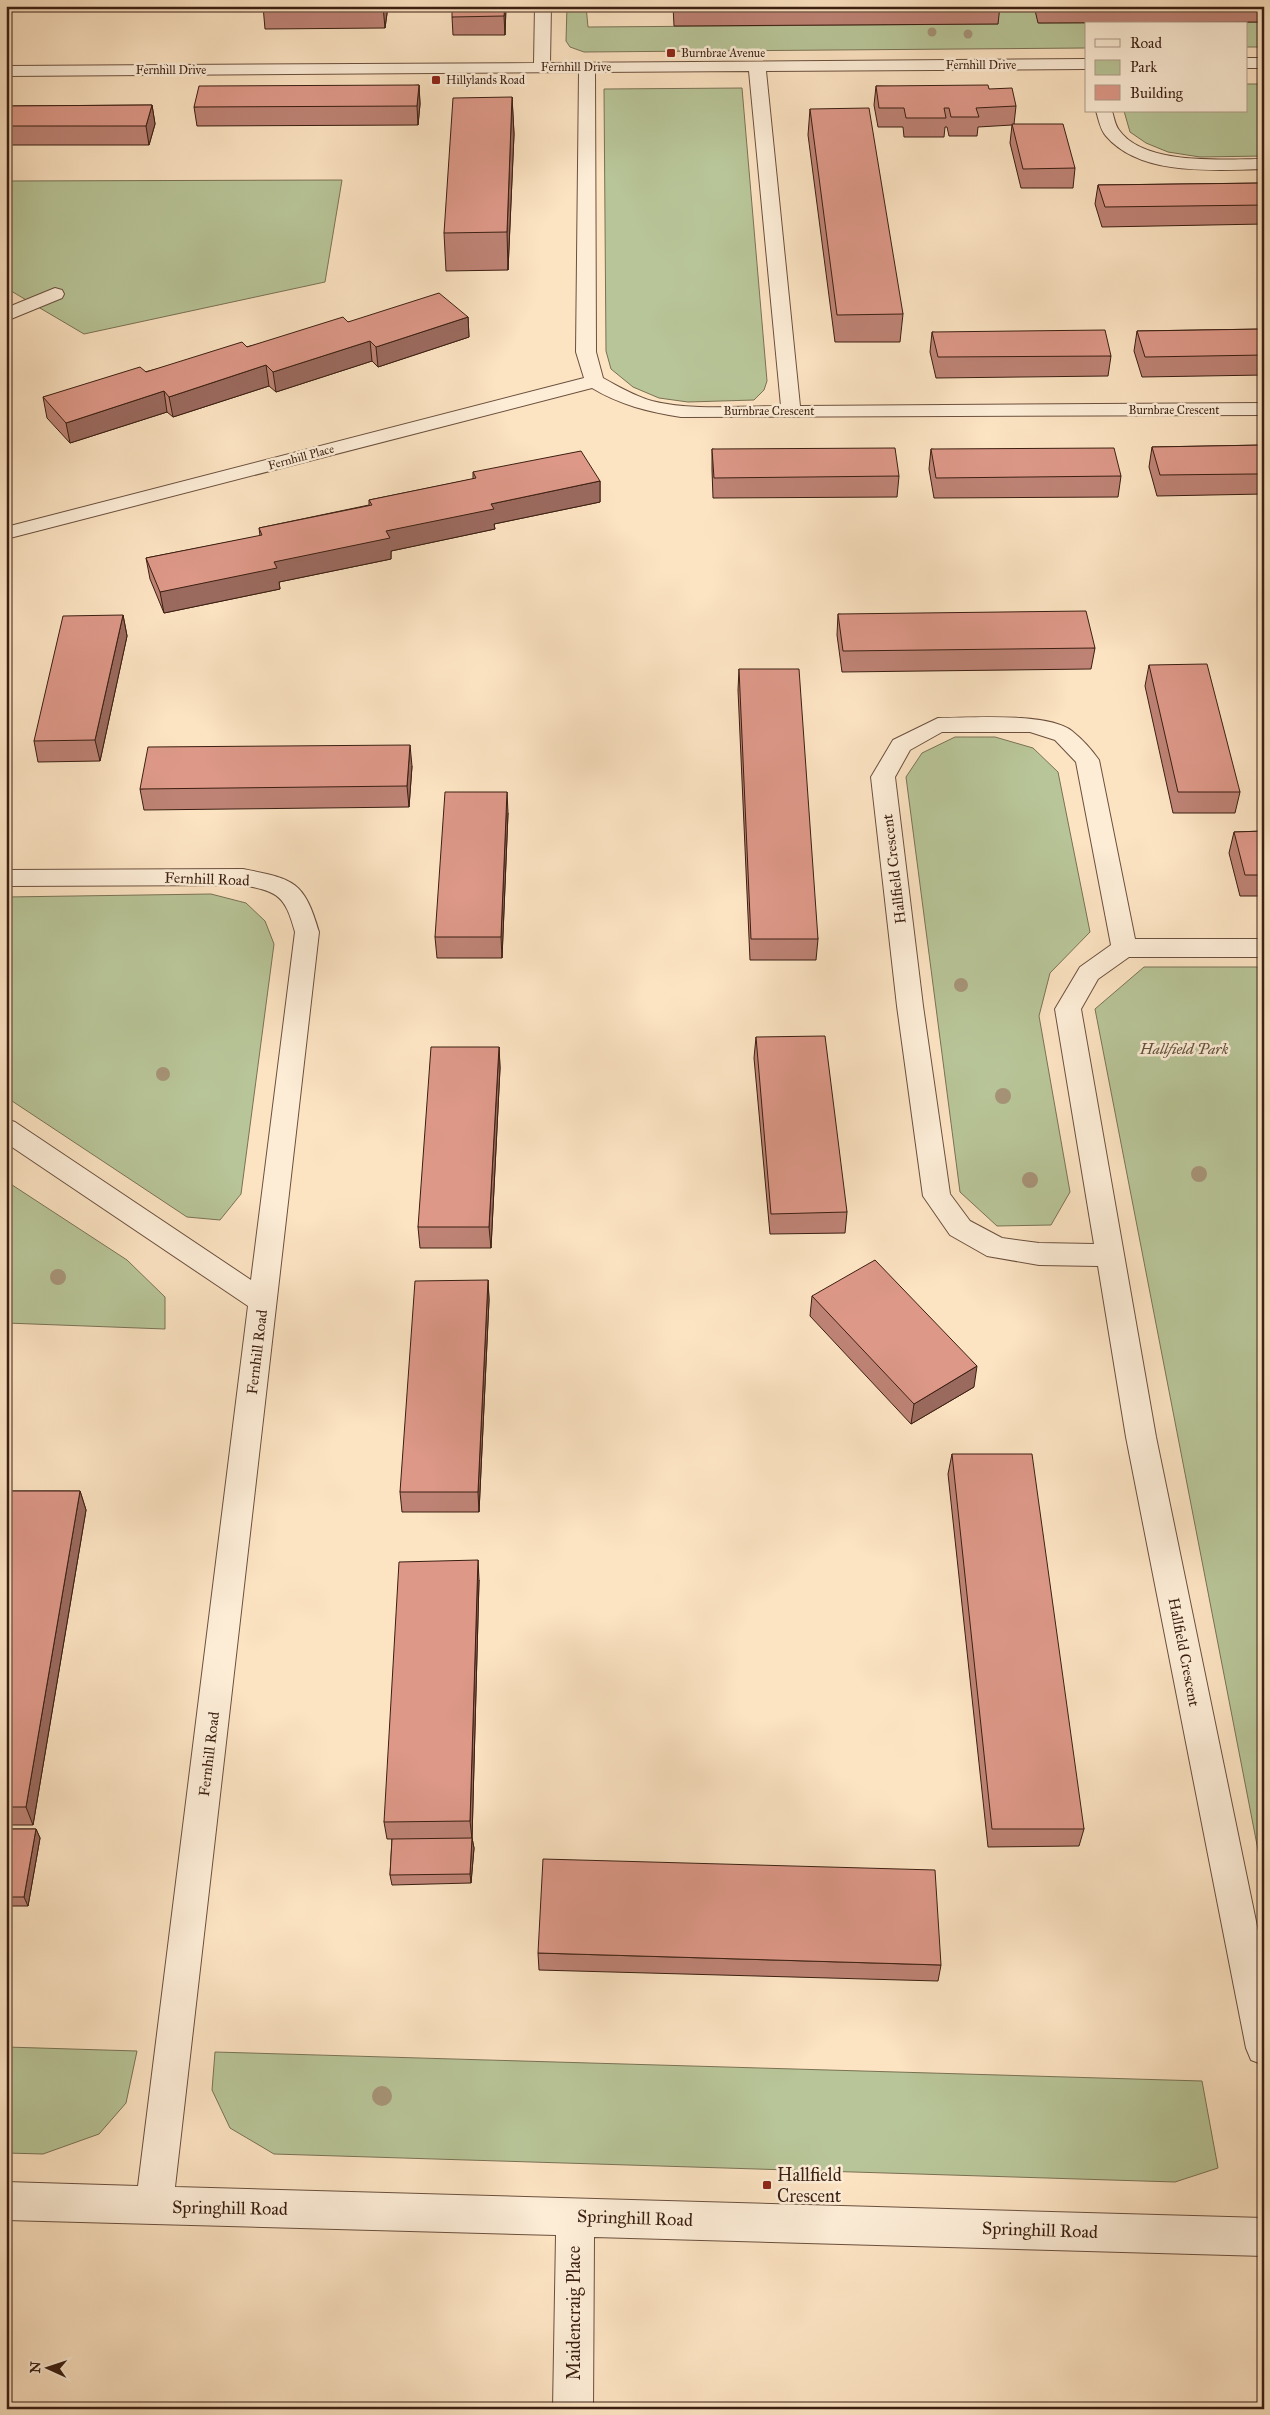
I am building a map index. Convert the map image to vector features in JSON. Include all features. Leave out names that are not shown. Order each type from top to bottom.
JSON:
[{"type":"street","points":[[542,67],[543,6]]},
{"type":"street","points":[[1248,63],[1264,63]]},
{"type":"street","name":"Fernhill Drive","points":[[6,71],[1085,64]]},
{"type":"street","points":[[758,66],[791,412]]},
{"type":"street","points":[[587,67],[586,352],[589,367],[595,380]]},
{"type":"street","points":[[1104,112],[1111,132],[1130,148],[1163,160],[1203,164],[1264,164]]},
{"type":"street","points":[[6,315],[55,294]]},
{"type":"street","name":"Burnbrae Crescent","points":[[595,380],[618,395],[649,406],[681,411],[1264,409]]},
{"type":"street","name":"Fernhill Place","points":[[6,533],[595,380]]},
{"type":"street","name":"Hallfield Crescent","points":[[1110,1255],[1039,1254],[997,1248],[960,1228],[937,1196],[909,997],[883,776],[901,745],[938,725],[1032,725],[1063,735],[1088,760],[1124,948],[1089,973],[1068,1009],[1143,1447],[1264,2048]]},
{"type":"street","name":"Fernhill Road","points":[[6,878],[243,877],[278,884],[298,904],[307,932],[154,2206]]},
{"type":"street","points":[[1124,948],[1264,948]]},
{"type":"street","name":"Fernhill Road","points":[[6,1130],[263,1302]]},
{"type":"street","name":"Springhill Road","points":[[6,2201],[1264,2237]]},
{"type":"street","name":"Maidencraig Place","points":[[573,2409],[575,2217]]},
{"type":"green space","points":[[567,6],[586,6],[588,27],[998,24],[994,6],[1034,6],[1039,23],[1085,23],[1085,48],[584,52],[570,47],[566,41]]},
{"type":"green space","points":[[1248,22],[1264,22],[1264,47],[1248,47]]},
{"type":"green space","points":[[1248,84],[1264,84],[1264,156],[1200,157],[1168,152],[1146,143],[1130,132],[1124,112],[1248,112]]},
{"type":"green space","points":[[742,88],[767,381],[764,390],[754,400],[688,402],[659,398],[633,387],[611,369],[606,351],[604,89]]},
{"type":"green space","points":[[342,180],[325,282],[84,334],[6,288],[6,181]]},
{"type":"green space","points":[[955,737],[995,737],[1033,748],[1058,772],[1090,932],[1050,973],[1039,1016],[1070,1192],[1051,1225],[997,1226],[960,1192],[906,777],[922,753]]},
{"type":"green space","points":[[211,894],[246,903],[265,921],[274,944],[241,1194],[220,1220],[187,1217],[6,1097],[6,897]]},
{"type":"green space","name":"Hallfield Park","points":[[1144,967],[1264,967],[1264,1881],[1095,1009]]},
{"type":"green space","points":[[6,1181],[127,1260],[165,1297],[165,1329],[6,1323]]},
{"type":"green space","points":[[6,2047],[137,2051],[126,2103],[99,2134],[43,2154],[6,2153]]},
{"type":"green space","points":[[215,2052],[1202,2081],[1218,2168],[1175,2182],[274,2154],[230,2128],[212,2090]]},
{"type":"building","points":[[452,6],[505,6],[504,16],[452,17]]},
{"type":"building","points":[[419,85],[417,106],[194,107],[199,86]]},
{"type":"building","points":[[988,85],[989,89],[1012,88],[1016,106],[976,108],[979,117],[951,117],[949,108],[944,108],[946,118],[906,118],[904,108],[879,108],[876,86]]},
{"type":"building","points":[[512,97],[507,232],[444,233],[453,98]]},
{"type":"building","points":[[152,105],[146,126],[6,126],[6,106]]},
{"type":"building","points":[[869,108],[903,314],[837,315],[810,109]]},
{"type":"building","points":[[1012,124],[1063,124],[1075,168],[1023,169]]},
{"type":"building","points":[[1264,183],[1264,205],[1105,207],[1098,185]]},
{"type":"building","points":[[439,293],[468,317],[376,347],[370,341],[273,372],[266,365],[169,397],[164,391],[66,423],[43,397],[140,367],[146,372],[242,342],[247,347],[343,317],[348,322]]},
{"type":"building","points":[[1264,329],[1264,355],[1145,357],[1137,331]]},
{"type":"building","points":[[1105,330],[1111,356],[938,357],[932,332]]},
{"type":"building","points":[[1264,445],[1264,474],[1160,475],[1152,447]]},
{"type":"building","points":[[895,448],[899,476],[714,478],[712,449]]},
{"type":"building","points":[[1114,448],[1121,476],[936,478],[931,449]]},
{"type":"building","points":[[581,451],[600,481],[491,504],[494,509],[386,531],[390,538],[274,562],[277,568],[160,592],[146,558],[262,535],[259,528],[372,505],[369,500],[476,478],[473,472]]},
{"type":"building","points":[[1086,611],[1095,648],[843,651],[838,614]]},
{"type":"building","points":[[123,615],[95,740],[34,741],[63,616]]},
{"type":"building","points":[[1207,664],[1240,792],[1178,792],[1149,665]]},
{"type":"building","points":[[739,669],[799,669],[818,939],[751,939]]},
{"type":"building","points":[[410,745],[407,786],[140,789],[148,747]]},
{"type":"building","points":[[445,792],[507,792],[501,937],[435,937]]},
{"type":"building","points":[[1264,831],[1264,875],[1245,875],[1234,832]]},
{"type":"building","points":[[825,1036],[847,1212],[771,1214],[756,1037]]},
{"type":"building","points":[[431,1047],[499,1047],[489,1227],[418,1227]]},
{"type":"building","points":[[875,1260],[977,1366],[914,1404],[812,1296]]},
{"type":"building","points":[[488,1280],[478,1492],[400,1492],[415,1281]]},
{"type":"building","points":[[952,1454],[1032,1454],[1084,1829],[992,1829]]},
{"type":"building","points":[[6,1491],[80,1491],[26,1807],[6,1807]]},
{"type":"building","points":[[478,1560],[470,1821],[384,1822],[399,1562]]},
{"type":"building","points":[[6,1829],[36,1829],[24,1897],[6,1897]]},
{"type":"building","points":[[472,1838],[470,1874],[390,1875],[392,1839]]},
{"type":"building","points":[[543,1859],[935,1870],[941,1965],[538,1953]]},
{"type":"place","name":"Burnbrae Avenue","points":[[671,53]]},
{"type":"place","name":"Hillylands Road","points":[[436,80]]},
{"type":"place","name":"Hallfield Crescent","points":[[767,2185]]}]
